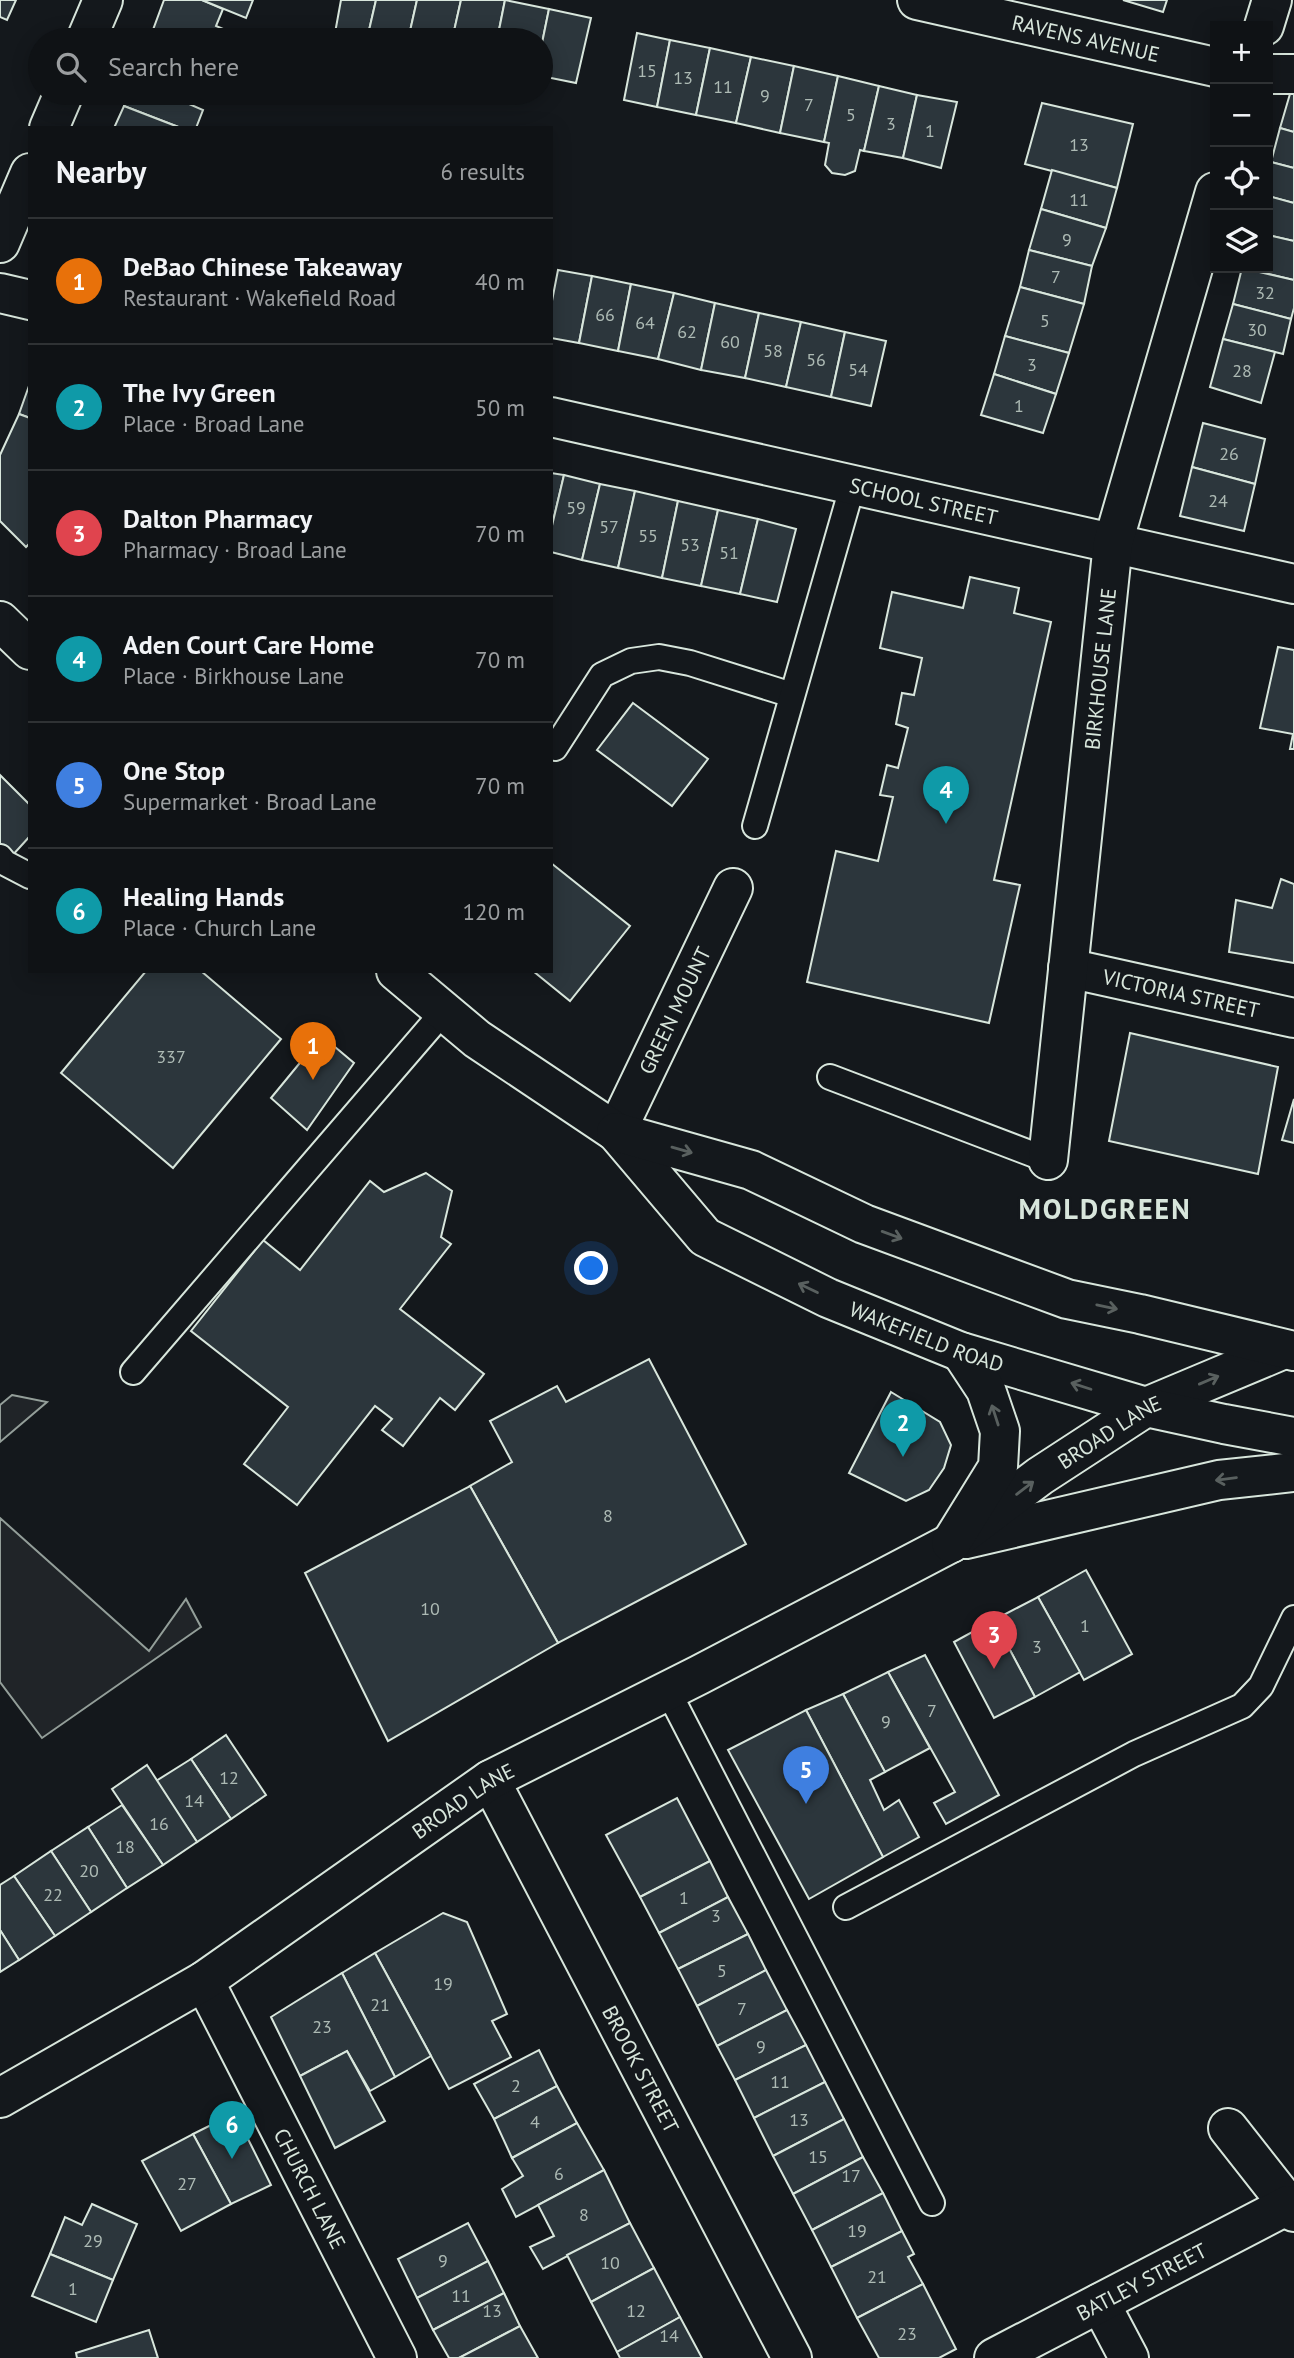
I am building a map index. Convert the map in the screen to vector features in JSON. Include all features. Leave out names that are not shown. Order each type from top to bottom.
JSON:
[{"type":"main road","points":[[91,28],[103,0]]},
{"type":"main road","name":"RAVENS AVENUE","points":[[917,0],[1210,66]]},
{"type":"main road","points":[[1266,21],[1272,0]]},
{"type":"main road","points":[[1273,74],[1294,74]]},
{"type":"main road","points":[[50,126],[59,105]]},
{"type":"main road","points":[[0,243],[28,178]]},
{"type":"main road","name":"BIRKHOUSE LANE","points":[[1048,1160],[1113,543],[1210,209]]},
{"type":"main road","points":[[0,293],[28,300]]},
{"type":"main road","name":"SCHOOL STREET","points":[[553,417],[1294,584]]},
{"type":"main road","points":[[0,621],[28,648]]},
{"type":"main road","name":"GREEN MOUNT","points":[[616,1132],[733,888]]},
{"type":"main road","name":"VICTORIA STREET","points":[[1068,968],[1294,1018]]},
{"type":"main road","name":"WAKEFIELD ROAD","points":[[398,973],[477,1039],[616,1132],[705,1237],[828,1298],[961,1352],[1146,1406],[1294,1437]]},
{"type":"main road","name":"WAKEFIELD ROAD","points":[[616,1132],[751,1170],[864,1224],[1067,1300],[1140,1314],[1288,1351]]},
{"type":"main road","name":"BROAD LANE","points":[[0,2098],[204,1981],[490,1780],[668,1691],[951,1543],[1040,1476],[1146,1406],[1288,1351]]},
{"type":"main road","points":[[951,1543],[998,1466],[1000,1431],[986,1390],[961,1352]]},
{"type":"main road","name":"BROAD LANE","points":[[951,1543],[1187,1486],[1294,1472]]},
{"type":"main road","name":"BROOK STREET","points":[[490,1780],[792,2358]]},
{"type":"main road","name":"CHURCH LANE","points":[[204,1981],[397,2358]]},
{"type":"main road","name":"BATLEY STREET","points":[[995,2358],[1291,2208],[1228,2128]]},
{"type":"main road","points":[[1100,2303],[1129,2358]]},
{"type":"lane","points":[[755,826],[853,484]]},
{"type":"lane","points":[[555,748],[602,676],[631,661],[659,657],[690,663],[792,695]]},
{"type":"lane","points":[[0,857],[5,863],[28,875]]},
{"type":"lane","points":[[133,1372],[444,1011]]},
{"type":"lane","points":[[830,1077],[1048,1160]]},
{"type":"lane","points":[[846,1908],[1134,1755],[1242,1706],[1261,1686],[1294,1618]]},
{"type":"lane","points":[[668,1691],[932,2203]]},
{"type":"shaded area","points":[[12,1395],[47,1402],[0,1442],[0,1405]]},
{"type":"shaded area","points":[[0,1518],[149,1651],[186,1599],[201,1627],[42,1738],[0,1682]]},
{"type":"building","points":[[0,0],[16,0],[7,20],[0,17]]},
{"type":"building","points":[[164,0],[202,0],[223,9],[216,26],[221,28],[154,28]]},
{"type":"building","points":[[202,0],[253,0],[246,18]]},
{"type":"building","points":[[341,0],[376,0],[370,28],[336,28]]},
{"type":"building","points":[[376,0],[417,0],[411,28],[370,28]]},
{"type":"building","points":[[417,0],[461,0],[455,28],[411,28]]},
{"type":"building","points":[[461,0],[505,0],[499,28],[455,28]]},
{"type":"building","points":[[505,0],[549,9],[545,28],[499,28]]},
{"type":"building","points":[[1123,0],[1167,0],[1163,12]]},
{"type":"building","points":[[549,9],[591,18],[576,83],[553,78],[553,28],[545,28]]},
{"type":"building","points":[[637,33],[670,40],[657,107],[624,100]]},
{"type":"building","points":[[670,40],[710,48],[696,115],[657,107]]},
{"type":"building","points":[[710,48],[751,57],[736,123],[696,115]]},
{"type":"building","points":[[751,57],[794,66],[780,133],[736,123]]},
{"type":"building","points":[[794,66],[838,76],[824,142],[780,133]]},
{"type":"building","points":[[838,76],[879,86],[864,151],[860,150],[855,171],[845,175],[832,173],[825,165],[829,143],[824,142]]},
{"type":"building","points":[[879,86],[917,95],[903,158],[864,151]]},
{"type":"building","points":[[1294,87],[1294,132],[1280,128]]},
{"type":"building","points":[[917,95],[957,102],[941,168],[903,158]]},
{"type":"building","points":[[1042,103],[1133,124],[1117,188],[1025,164]]},
{"type":"building","points":[[191,105],[203,110],[197,126],[176,126],[124,106]]},
{"type":"building","points":[[124,106],[176,126],[115,126]]},
{"type":"building","points":[[1280,128],[1294,132],[1294,168],[1273,163]]},
{"type":"building","points":[[1273,163],[1294,168],[1294,203],[1273,197]]},
{"type":"building","points":[[1052,170],[1117,188],[1106,228],[1041,209]]},
{"type":"building","points":[[1273,197],[1294,203],[1294,241],[1273,236]]},
{"type":"building","points":[[1041,209],[1106,228],[1092,266],[1029,250]]},
{"type":"building","points":[[1273,236],[1294,241],[1294,280],[1265,273],[1273,273]]},
{"type":"building","points":[[1029,250],[1092,266],[1084,304],[1020,287]]},
{"type":"building","points":[[558,270],[592,276],[579,343],[553,338],[553,296]]},
{"type":"building","points":[[1241,273],[1264,273],[1294,280],[1294,308],[1291,319],[1233,304]]},
{"type":"building","points":[[592,276],[631,284],[618,351],[579,343]]},
{"type":"building","points":[[631,284],[674,293],[658,359],[618,351]]},
{"type":"building","points":[[1020,287],[1084,304],[1069,353],[1005,336]]},
{"type":"building","points":[[674,293],[715,303],[701,370],[658,359]]},
{"type":"building","points":[[715,303],[759,313],[745,378],[701,370]]},
{"type":"building","points":[[1233,304],[1291,319],[1283,354],[1223,339]]},
{"type":"building","points":[[759,313],[801,322],[786,387],[745,378]]},
{"type":"building","points":[[801,322],[845,332],[831,397],[786,387]]},
{"type":"building","points":[[845,332],[886,341],[871,406],[831,397]]},
{"type":"building","points":[[1005,336],[1069,353],[1056,394],[994,374]]},
{"type":"building","points":[[1223,339],[1275,352],[1261,403],[1210,387]]},
{"type":"building","points":[[994,374],[1056,394],[1043,433],[981,415]]},
{"type":"building","points":[[28,389],[28,417],[19,414]]},
{"type":"building","points":[[19,414],[28,417],[26,547],[0,521],[0,455]]},
{"type":"building","points":[[1203,423],[1265,439],[1255,484],[1192,467]]},
{"type":"building","points":[[1192,467],[1255,484],[1244,531],[1180,516]]},
{"type":"building","points":[[553,473],[564,475],[553,522]]},
{"type":"building","points":[[564,475],[600,484],[582,560],[553,553],[553,522]]},
{"type":"building","points":[[600,484],[635,491],[618,568],[582,560]]},
{"type":"building","points":[[635,491],[678,501],[662,578],[618,568]]},
{"type":"building","points":[[678,501],[718,510],[701,586],[662,578]]},
{"type":"building","points":[[718,510],[758,519],[740,594],[701,586]]},
{"type":"building","points":[[758,519],[796,529],[777,602],[740,594]]},
{"type":"building","points":[[970,577],[1019,588],[1014,613],[1051,622],[994,880],[1020,885],[989,1023],[807,982],[836,851],[878,861],[893,797],[880,795],[887,765],[898,768],[908,728],[896,724],[902,693],[914,695],[922,658],[880,648],[892,592],[963,608]]},
{"type":"building","points":[[1278,647],[1294,650],[1294,749],[1290,749],[1293,734],[1260,728]]},
{"type":"building","points":[[633,703],[708,759],[672,806],[597,750]]},
{"type":"building","points":[[0,775],[28,803],[28,838],[0,869]]},
{"type":"building","points":[[553,865],[630,926],[570,1001],[535,973],[553,973]]},
{"type":"building","points":[[1281,879],[1294,884],[1294,963],[1229,952],[1236,900],[1272,908]]},
{"type":"building","points":[[144,973],[203,973],[281,1039],[173,1168],[61,1073]]},
{"type":"building","points":[[1130,1033],[1278,1067],[1258,1174],[1109,1141]]},
{"type":"building","points":[[322,1036],[354,1063],[307,1130],[271,1098]]},
{"type":"building","points":[[1294,1099],[1294,1143],[1282,1140]]},
{"type":"building","points":[[426,1173],[452,1191],[441,1237],[451,1244],[400,1309],[484,1374],[455,1410],[440,1398],[403,1446],[382,1430],[392,1419],[375,1406],[297,1505],[244,1464],[288,1407],[191,1331],[263,1240],[300,1270],[370,1181],[384,1192]]},
{"type":"building","points":[[649,1359],[746,1544],[558,1643],[470,1486],[512,1462],[490,1421],[557,1386],[566,1402]]},
{"type":"building","points":[[891,1392],[940,1422],[951,1445],[944,1468],[929,1490],[906,1501],[849,1473]]},
{"type":"building","points":[[470,1486],[558,1643],[388,1741],[305,1573]]},
{"type":"building","points":[[1086,1570],[1132,1654],[1084,1680],[1038,1597]]},
{"type":"building","points":[[1038,1597],[1080,1672],[1035,1697],[994,1620]]},
{"type":"building","points":[[994,1620],[1035,1697],[994,1718],[954,1642]]},
{"type":"building","points":[[925,1655],[999,1795],[946,1824],[934,1803],[955,1792],[888,1672]]},
{"type":"building","points":[[888,1672],[930,1748],[885,1772],[843,1694]]},
{"type":"building","points":[[843,1694],[885,1772],[870,1780],[884,1810],[899,1800],[919,1837],[883,1857],[806,1710]]},
{"type":"building","points":[[806,1710],[883,1857],[809,1899],[728,1750]]},
{"type":"building","points":[[226,1735],[266,1795],[231,1819],[191,1759]]},
{"type":"building","points":[[191,1759],[231,1819],[197,1842],[156,1781]]},
{"type":"building","points":[[147,1765],[197,1842],[163,1865],[112,1789]]},
{"type":"building","points":[[677,1798],[710,1861],[640,1897],[606,1835]]},
{"type":"building","points":[[122,1805],[163,1865],[127,1888],[88,1827]]},
{"type":"building","points":[[88,1827],[127,1888],[91,1912],[51,1851]]},
{"type":"building","points":[[51,1851],[91,1912],[55,1936],[14,1876]]},
{"type":"building","points":[[710,1861],[728,1897],[659,1933],[640,1897]]},
{"type":"building","points":[[14,1876],[55,1936],[19,1960],[0,1930],[0,1885]]},
{"type":"building","points":[[728,1897],[748,1934],[678,1969],[659,1933]]},
{"type":"building","points":[[443,1913],[467,1922],[507,2014],[492,2021],[511,2057],[449,2089],[375,1953]]},
{"type":"building","points":[[0,1930],[19,1960],[0,1972]]},
{"type":"building","points":[[748,1934],[766,1970],[697,2006],[678,1969]]},
{"type":"building","points":[[375,1953],[431,2056],[395,2077],[342,1973]]},
{"type":"building","points":[[766,1970],[787,2010],[717,2046],[697,2006]]},
{"type":"building","points":[[342,1973],[395,2077],[370,2091],[347,2051],[300,2076],[271,2017]]},
{"type":"building","points":[[787,2010],[806,2045],[735,2080],[717,2046]]},
{"type":"building","points":[[806,2045],[825,2082],[754,2118],[735,2080]]},
{"type":"building","points":[[539,2050],[557,2086],[494,2119],[474,2084]]},
{"type":"building","points":[[347,2051],[385,2121],[335,2148],[300,2076]]},
{"type":"building","points":[[825,2082],[844,2119],[773,2156],[754,2118]]},
{"type":"building","points":[[557,2086],[577,2123],[512,2158],[494,2119]]},
{"type":"building","points":[[235,2113],[271,2185],[231,2204],[193,2134]]},
{"type":"building","points":[[844,2119],[863,2157],[793,2194],[773,2156]]},
{"type":"building","points":[[577,2123],[604,2170],[516,2217],[502,2189],[523,2176],[512,2158]]},
{"type":"building","points":[[193,2134],[231,2204],[181,2231],[142,2161]]},
{"type":"building","points":[[863,2157],[883,2193],[812,2230],[793,2194]]},
{"type":"building","points":[[604,2170],[630,2223],[543,2269],[530,2247],[554,2236],[538,2205]]},
{"type":"building","points":[[883,2193],[902,2231],[831,2267],[812,2230]]},
{"type":"building","points":[[92,2204],[137,2224],[113,2280],[50,2254],[65,2217],[82,2225]]},
{"type":"building","points":[[468,2223],[488,2261],[417,2298],[398,2259]]},
{"type":"building","points":[[630,2223],[654,2268],[591,2302],[567,2255]]},
{"type":"building","points":[[902,2231],[914,2254],[908,2257],[923,2284],[857,2318],[831,2267]]},
{"type":"building","points":[[50,2254],[113,2280],[96,2322],[32,2296]]},
{"type":"building","points":[[488,2261],[504,2293],[433,2330],[417,2298]]},
{"type":"building","points":[[654,2268],[680,2317],[617,2352],[591,2302]]},
{"type":"building","points":[[923,2284],[956,2349],[939,2358],[879,2358],[857,2318]]},
{"type":"building","points":[[504,2293],[520,2326],[459,2358],[449,2358],[433,2330]]},
{"type":"building","points":[[680,2317],[702,2358],[620,2358],[617,2352]]},
{"type":"building","points":[[520,2326],[538,2358],[459,2358]]},
{"type":"building","points":[[149,2330],[158,2358],[77,2358],[76,2353]]},
{"type":"place","name":"Aden Court Care Home","points":[[946,824]]},
{"type":"place","name":"DeBao Chinese Takeaway","points":[[313,1080]]},
{"type":"place","name":"The Ivy Green","points":[[903,1457]]},
{"type":"place","name":"Dalton Pharmacy","points":[[994,1669]]},
{"type":"place","name":"One Stop","points":[[806,1804]]},
{"type":"place","name":"Healing Hands","points":[[232,2159]]},
{"type":"district","name":"MOLDGREEN","points":[[1105,1208]]}]
